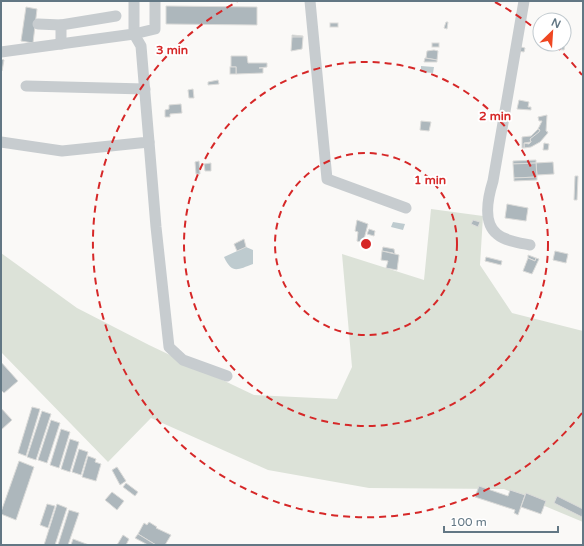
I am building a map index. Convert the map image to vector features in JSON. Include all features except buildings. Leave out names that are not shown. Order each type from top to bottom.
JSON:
[{"type":"street","points":[[134,1],[134,34],[141,46],[156,227],[169,347],[183,360],[227,376]]},
{"type":"street","points":[[1,52],[134,34],[155,29],[155,1]]},
{"type":"street","points":[[310,1],[327,179],[406,208]]},
{"type":"street","points":[[524,1],[493,182],[488,196],[488,212],[492,228],[498,235],[530,246]]},
{"type":"street","points":[[38,24],[61,25],[116,16]]},
{"type":"street","points":[[61,25],[61,44]]},
{"type":"street","points":[[26,86],[145,88]]},
{"type":"street","points":[[1,142],[62,151],[149,142]]},
{"type":"shaded area","points":[[421,66],[434,67],[433,73],[421,72]]},
{"type":"shaded area","points":[[431,209],[483,216],[480,265],[512,313],[583,331],[583,522],[504,489],[369,488],[268,470],[151,418],[108,462],[1,352],[1,253],[77,308],[149,345],[254,395],[337,399],[352,367],[342,254],[424,280]]},
{"type":"shaded area","points":[[393,222],[405,224],[403,230],[391,227]]},
{"type":"shaded area","points":[[246,247],[253,250],[253,264],[239,269],[232,268],[224,257]]}]
